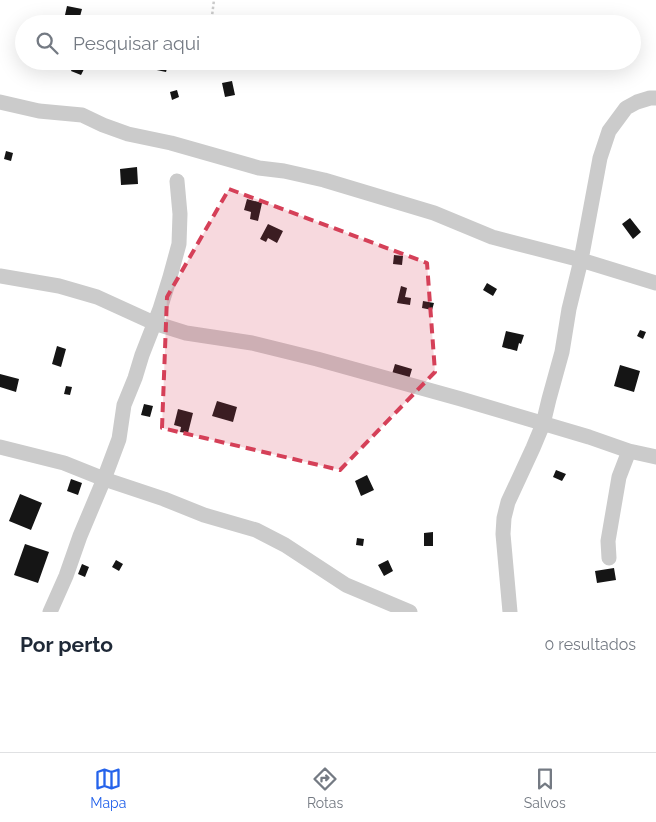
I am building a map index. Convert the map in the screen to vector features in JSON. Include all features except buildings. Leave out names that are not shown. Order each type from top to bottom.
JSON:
[{"type":"street","points":[[510,612],[502,534],[504,518],[508,502],[543,424],[562,352],[569,309],[582,260],[600,158],[609,131],[626,108],[637,102],[656,98]]},
{"type":"street","points":[[0,102],[39,111],[82,115],[103,126],[128,134],[172,143],[259,168],[284,171],[324,180],[434,213],[492,237],[582,260],[656,283]]},
{"type":"street","points":[[50,612],[66,576],[119,439],[124,405],[170,277],[179,244],[180,214],[177,182]]},
{"type":"street","points":[[0,276],[58,286],[97,297],[154,323],[186,333],[252,343],[317,359],[461,399],[656,458]]},
{"type":"street","points":[[0,447],[64,463],[204,515],[256,530],[285,545],[346,585],[410,612]]},
{"type":"street","points":[[609,558],[608,541],[619,477],[629,451]]},
{"type":"path","points":[[212,15],[214,0]]},
{"type":"highlighted area","points":[[229,189],[427,263],[435,372],[340,470],[162,428],[167,297]]}]
